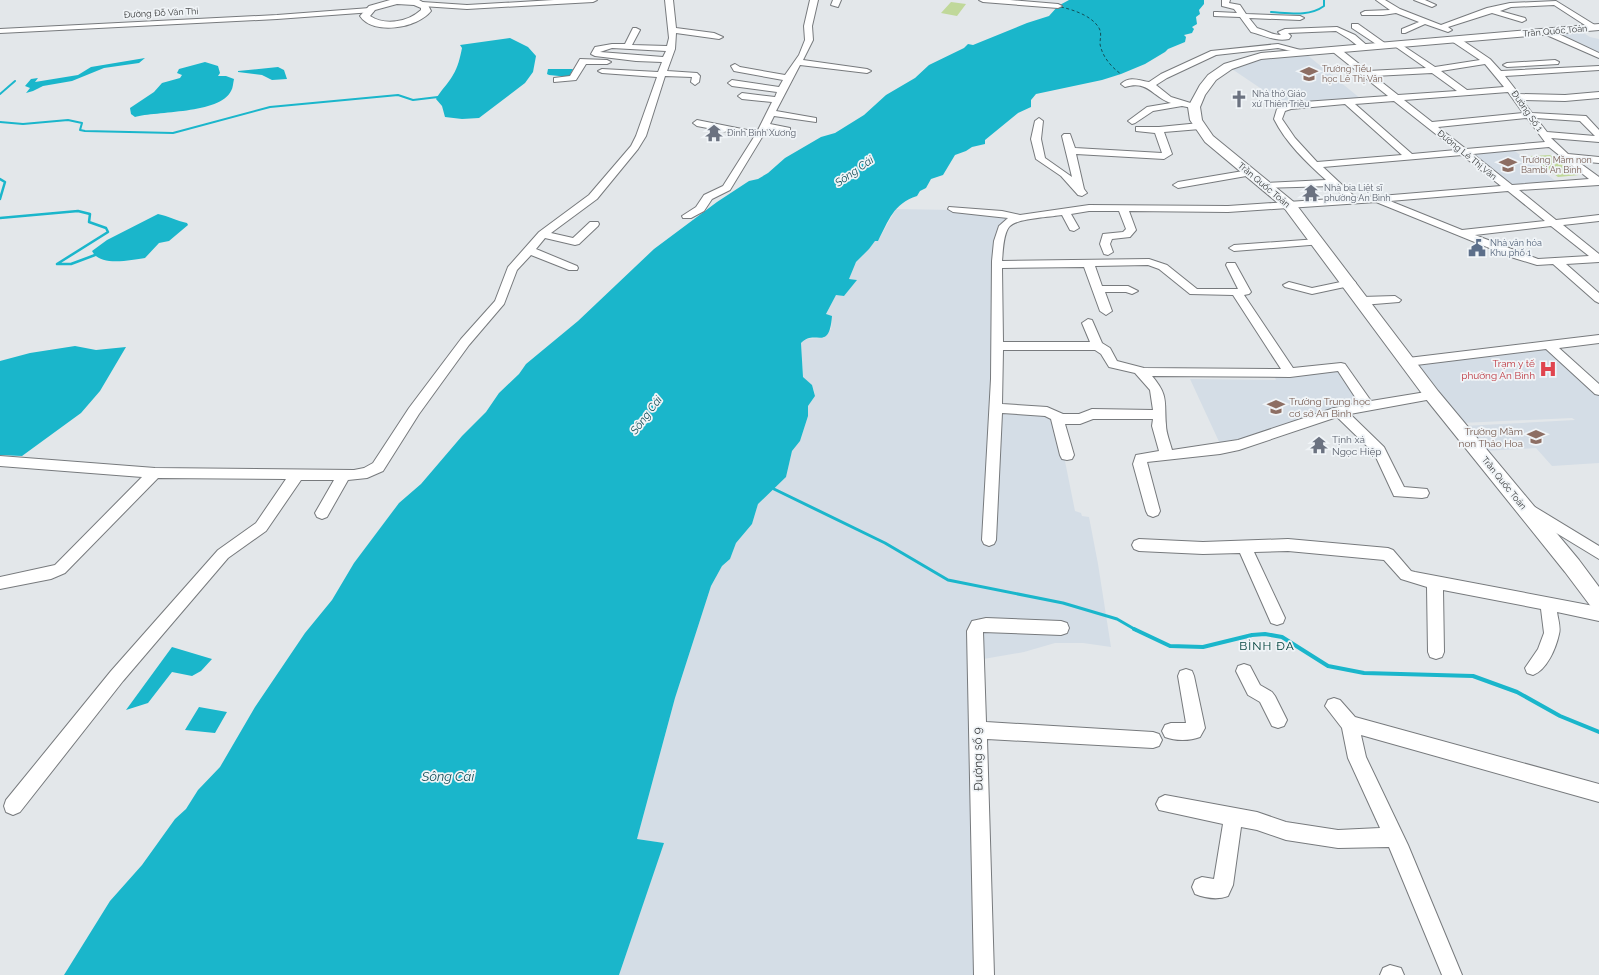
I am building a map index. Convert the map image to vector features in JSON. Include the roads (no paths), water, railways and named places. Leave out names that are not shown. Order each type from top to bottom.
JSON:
[{"type":"main road","points":[[359,0],[371,22],[388,24],[408,21],[418,17],[426,11],[422,4],[411,1],[396,1],[379,2],[368,14]]},
{"type":"main road","name":"Trần Quốc Toản","points":[[1596,27],[1260,56],[1232,63],[1224,67],[1188,105],[1209,139],[1290,206],[1432,395],[1523,505],[1599,602]]},
{"type":"street","points":[[484,6],[493,0]]},
{"type":"street","points":[[422,4],[467,7],[593,0]]},
{"type":"street","points":[[0,461],[155,473],[344,475],[367,473],[378,467],[414,411],[465,342],[500,302],[512,269],[542,234],[593,197],[642,136],[674,38],[669,0]]},
{"type":"street","points":[[687,216],[700,209],[708,197],[727,188],[734,174],[760,135],[781,90],[801,59],[809,38],[808,26],[814,0]]},
{"type":"street","points":[[983,0],[1058,6]]},
{"type":"street","points":[[1226,0],[1225,4],[1237,7],[1254,30],[1264,32],[1273,37],[1287,37],[1282,32],[1285,31],[1337,29],[1368,23]]},
{"type":"street","points":[[1380,0],[1396,11]]},
{"type":"street","points":[[1418,0],[1432,5]]},
{"type":"street","points":[[1441,28],[1490,10],[1510,5],[1554,1],[1596,27]]},
{"type":"street","points":[[418,17],[467,7]]},
{"type":"street","points":[[1490,10],[1522,20]]},
{"type":"street","points":[[1365,13],[1396,11]]},
{"type":"street","name":"Đường Số 1","points":[[1396,11],[1441,28],[1463,39],[1490,64],[1512,89],[1551,144],[1564,156],[1598,181]]},
{"type":"street","name":"Đường Đỗ Văn Thi","points":[[0,31],[324,14],[368,14]]},
{"type":"street","points":[[1217,14],[1300,18]]},
{"type":"street","points":[[1405,31],[1424,22]]},
{"type":"street","points":[[85,32],[92,26]]},
{"type":"street","points":[[1355,26],[1385,46]]},
{"type":"street","points":[[1337,29],[1352,37],[1366,48]]},
{"type":"street","points":[[627,47],[636,30]]},
{"type":"street","points":[[672,30],[714,35],[719,38]]},
{"type":"street","points":[[1545,31],[1599,56]]},
{"type":"street","points":[[1280,38],[1290,48]]},
{"type":"street","points":[[1399,45],[1466,93]]},
{"type":"street","points":[[670,49],[612,46],[600,48],[595,54],[636,59],[664,68],[694,75],[696,76],[695,82]]},
{"type":"street","points":[[1150,85],[1164,76],[1214,53],[1278,46],[1304,52]]},
{"type":"street","name":"Đường Lê Thị Vân","points":[[1336,50],[1599,259]]},
{"type":"street","points":[[801,59],[841,60]]},
{"type":"street","points":[[801,59],[867,71]]},
{"type":"street","points":[[557,80],[573,78],[583,61],[696,70]]},
{"type":"street","points":[[1365,74],[1434,70],[1490,64],[1555,62]]},
{"type":"street","points":[[735,66],[737,69],[749,73],[788,78]]},
{"type":"street","points":[[602,71],[664,68]]},
{"type":"street","points":[[1499,74],[1599,68]]},
{"type":"street","points":[[1125,84],[1131,81],[1150,85],[1168,99],[1188,105]]},
{"type":"street","points":[[732,83],[781,90]]},
{"type":"street","points":[[1353,200],[1295,145],[1278,119],[1278,113],[1281,109],[1290,106],[1512,89]]},
{"type":"street","points":[[1518,98],[1565,98],[1599,95]]},
{"type":"street","points":[[742,96],[777,100]]},
{"type":"street","points":[[1348,102],[1410,157]]},
{"type":"street","points":[[1132,121],[1150,109],[1188,105]]},
{"type":"street","points":[[771,113],[813,120]]},
{"type":"street","points":[[1429,125],[1529,115],[1583,118],[1599,135]]},
{"type":"street","points":[[1040,121],[1036,139],[1040,159],[1064,174],[1082,193]]},
{"type":"street","points":[[697,123],[760,135]]},
{"type":"street","points":[[765,126],[787,130]]},
{"type":"street","points":[[1139,129],[1159,130],[1200,126]]},
{"type":"street","points":[[1070,151],[1164,156],[1166,154],[1159,130]]},
{"type":"street","points":[[1544,135],[1599,140]]},
{"type":"street","points":[[1067,136],[1076,175],[1089,208]]},
{"type":"street","points":[[1317,165],[1551,144]]},
{"type":"street","points":[[1564,156],[1599,160]]},
{"type":"street","points":[[1178,185],[1249,173]]},
{"type":"street","points":[[989,540],[996,408],[996,265],[999,241],[1004,226],[1010,221],[1020,218],[1089,208],[1228,209],[1290,206],[1598,181]]},
{"type":"street","points":[[1265,186],[1335,183]]},
{"type":"street","points":[[1376,198],[1530,260],[1557,262],[1599,259]]},
{"type":"street","points":[[1108,252],[1105,244],[1107,236],[1126,235],[1131,230],[1123,208]]},
{"type":"street","points":[[953,209],[1002,214],[1020,218]]},
{"type":"street","points":[[1065,211],[1074,228]]},
{"type":"street","points":[[1460,233],[1599,218]]},
{"type":"street","points":[[542,234],[575,242],[594,224]]},
{"type":"street","points":[[1234,248],[1318,242]]},
{"type":"street","points":[[529,250],[573,268]]},
{"type":"street","points":[[1088,262],[1106,310]]},
{"type":"street","points":[[996,265],[1149,262],[1163,267],[1194,292],[1245,292],[1231,265]]},
{"type":"street","points":[[1557,262],[1599,298]]},
{"type":"street","points":[[1289,285],[1312,291],[1350,284]]},
{"type":"street","points":[[1098,289],[1128,289],[1132,292]]},
{"type":"street","points":[[1236,292],[1290,373]]},
{"type":"street","points":[[1362,301],[1395,300]]},
{"type":"street","points":[[1088,323],[1096,345]]},
{"type":"street","points":[[1408,362],[1599,339]]},
{"type":"street","points":[[996,346],[1096,345],[1106,351],[1113,364],[1141,372],[1290,373],[1341,367],[1368,406]]},
{"type":"street","points":[[1550,345],[1597,387]]},
{"type":"street","points":[[1141,372],[1158,393],[1159,426],[1167,456]]},
{"type":"street","points":[[1154,511],[1140,464],[1141,459],[1199,453],[1239,445],[1339,411],[1432,395]]},
{"type":"street","points":[[996,408],[1048,412],[1057,418],[1080,419],[1092,414],[1159,415]]},
{"type":"street","points":[[1339,411],[1378,450],[1399,492],[1422,493]]},
{"type":"street","points":[[1057,418],[1068,455]]},
{"type":"street","points":[[0,582],[60,570],[155,473]]},
{"type":"street","points":[[13,806],[117,676],[224,554],[261,527],[297,475]]},
{"type":"street","points":[[322,513],[344,475]]},
{"type":"street","points":[[1523,505],[1599,553]]},
{"type":"street","points":[[1139,545],[1203,548],[1288,545],[1388,554],[1406,574],[1413,578],[1599,614]]},
{"type":"street","points":[[1244,546],[1277,618]]},
{"type":"street","points":[[1435,582],[1436,652]]},
{"type":"street","points":[[1533,668],[1544,653],[1552,633],[1548,604]]},
{"type":"street","name":"Đường số 9","points":[[984,975],[975,631],[978,626],[986,625],[1061,628]]},
{"type":"street","points":[[1244,671],[1254,690],[1266,697],[1269,701],[1278,720]]},
{"type":"street","points":[[1172,731],[1194,731],[1196,728],[1186,676]]},
{"type":"street","points":[[1334,706],[1350,724],[1357,758],[1394,837],[1452,975]]},
{"type":"street","points":[[1350,724],[1599,793]]},
{"type":"street","points":[[977,730],[1153,740]]},
{"type":"street","points":[[1165,804],[1257,821],[1286,831],[1338,839],[1394,837]]},
{"type":"street","points":[[1202,886],[1221,889],[1224,885],[1233,816]]},
{"type":"water","name":"Sông Cái","points":[[1069,0],[1204,0],[1204,4],[1199,10],[1200,14],[1196,17],[1197,24],[1192,27],[1194,29],[1192,33],[1184,35],[1186,37],[1185,42],[1168,49],[1145,64],[1121,74],[1102,80],[1036,94],[1031,100],[1031,107],[1018,113],[985,140],[985,144],[972,147],[955,155],[943,175],[931,179],[926,188],[920,191],[917,196],[902,203],[897,208],[878,241],[875,241],[856,262],[849,279],[857,280],[844,296],[836,295],[826,314],[832,316],[828,334],[821,338],[806,339],[801,343],[803,377],[812,385],[815,396],[808,406],[808,416],[800,441],[792,451],[786,477],[758,504],[752,524],[736,543],[730,559],[722,566],[711,586],[675,698],[637,839],[664,843],[619,975],[64,975],[110,901],[142,865],[175,819],[186,809],[198,790],[220,767],[255,707],[305,633],[332,600],[354,563],[399,503],[421,484],[462,436],[486,412],[499,393],[519,374],[526,364],[578,321],[654,249],[717,202],[749,181],[758,179],[768,173],[785,158],[821,137],[835,133],[864,115],[886,95],[915,78],[929,65],[964,48],[968,44],[973,45],[1027,23],[1049,16],[1058,6]]},
{"type":"water","points":[[510,38],[528,47],[536,56],[533,72],[525,83],[479,118],[462,119],[445,117],[442,106],[436,99],[456,69],[462,48],[460,45]]},
{"type":"water","points":[[145,58],[139,63],[104,68],[72,81],[43,86],[26,93],[30,88],[25,86],[31,79],[38,78],[35,82],[78,75],[91,67]]},
{"type":"water","points":[[205,62],[218,66],[220,73],[218,76],[226,76],[234,79],[232,90],[225,98],[214,104],[201,108],[135,117],[131,114],[130,108],[154,92],[162,83],[180,78],[182,75],[177,73],[179,69]]},
{"type":"water","points":[[278,67],[284,70],[287,79],[272,80],[262,75],[238,72],[238,71]]},
{"type":"water","points":[[548,69],[573,69],[569,77],[549,75],[547,74]]},
{"type":"water","points":[[158,214],[187,223],[188,225],[169,241],[159,243],[145,258],[124,261],[108,261],[96,256],[92,251],[107,240]]},
{"type":"water","points":[[75,346],[96,350],[126,347],[100,391],[81,413],[22,456],[0,455],[0,361],[30,353]]},
{"type":"water","points":[[172,647],[212,659],[201,671],[192,676],[172,672],[148,703],[126,710]]},
{"type":"water","points":[[199,707],[227,712],[215,733],[185,730]]},
{"type":"waterway","points":[[1271,12],[1299,14],[1312,12],[1324,6],[1324,0]]},
{"type":"waterway","points":[[0,94],[15,81]]},
{"type":"waterway","points":[[0,122],[23,124],[68,120],[82,123],[80,130],[85,131],[173,133],[270,107],[398,95],[413,100],[438,97]]},
{"type":"waterway","points":[[0,179],[5,182],[0,199]]},
{"type":"waterway","points":[[0,218],[78,211],[90,214],[89,222],[106,228],[108,232],[57,264],[71,264],[95,255]]},
{"type":"waterway","points":[[774,489],[885,543],[948,580],[1063,603],[1117,619],[1135,630]]},
{"type":"waterway","points":[[1135,630],[1170,646],[1203,647],[1252,635],[1265,634],[1282,637],[1328,666],[1364,673],[1473,676],[1517,692],[1560,716],[1599,732]]},
{"type":"place","name":"Trường Tiểu học Lê Thị Vân","points":[[1309,74]]},
{"type":"place","name":"Nhà thờ Giáo xứ Thiên Triều","points":[[1239,99]]},
{"type":"place","name":"Đình Bình Xương","points":[[714,133]]},
{"type":"place","name":"Trường Mầm non Bambi An Bình","points":[[1508,165]]},
{"type":"place","name":"Nhà bia Liệt sĩ phường An Bình","points":[[1311,193]]},
{"type":"place","name":"Nhà văn hóa Khu phố 1","points":[[1477,248]]},
{"type":"place","name":"Trạm y tế phường An Bình","points":[[1548,369]]},
{"type":"place","name":"Trường Trung học cơ sở An Bình","points":[[1276,407]]},
{"type":"place","name":"Trường Mầm non Thảo Hoa","points":[[1536,437]]},
{"type":"place","name":"Tịnh xá Ngọc Hiệp","points":[[1319,445]]},
{"type":"district","name":"BÌNH ĐA","points":[[1267,646]]}]
